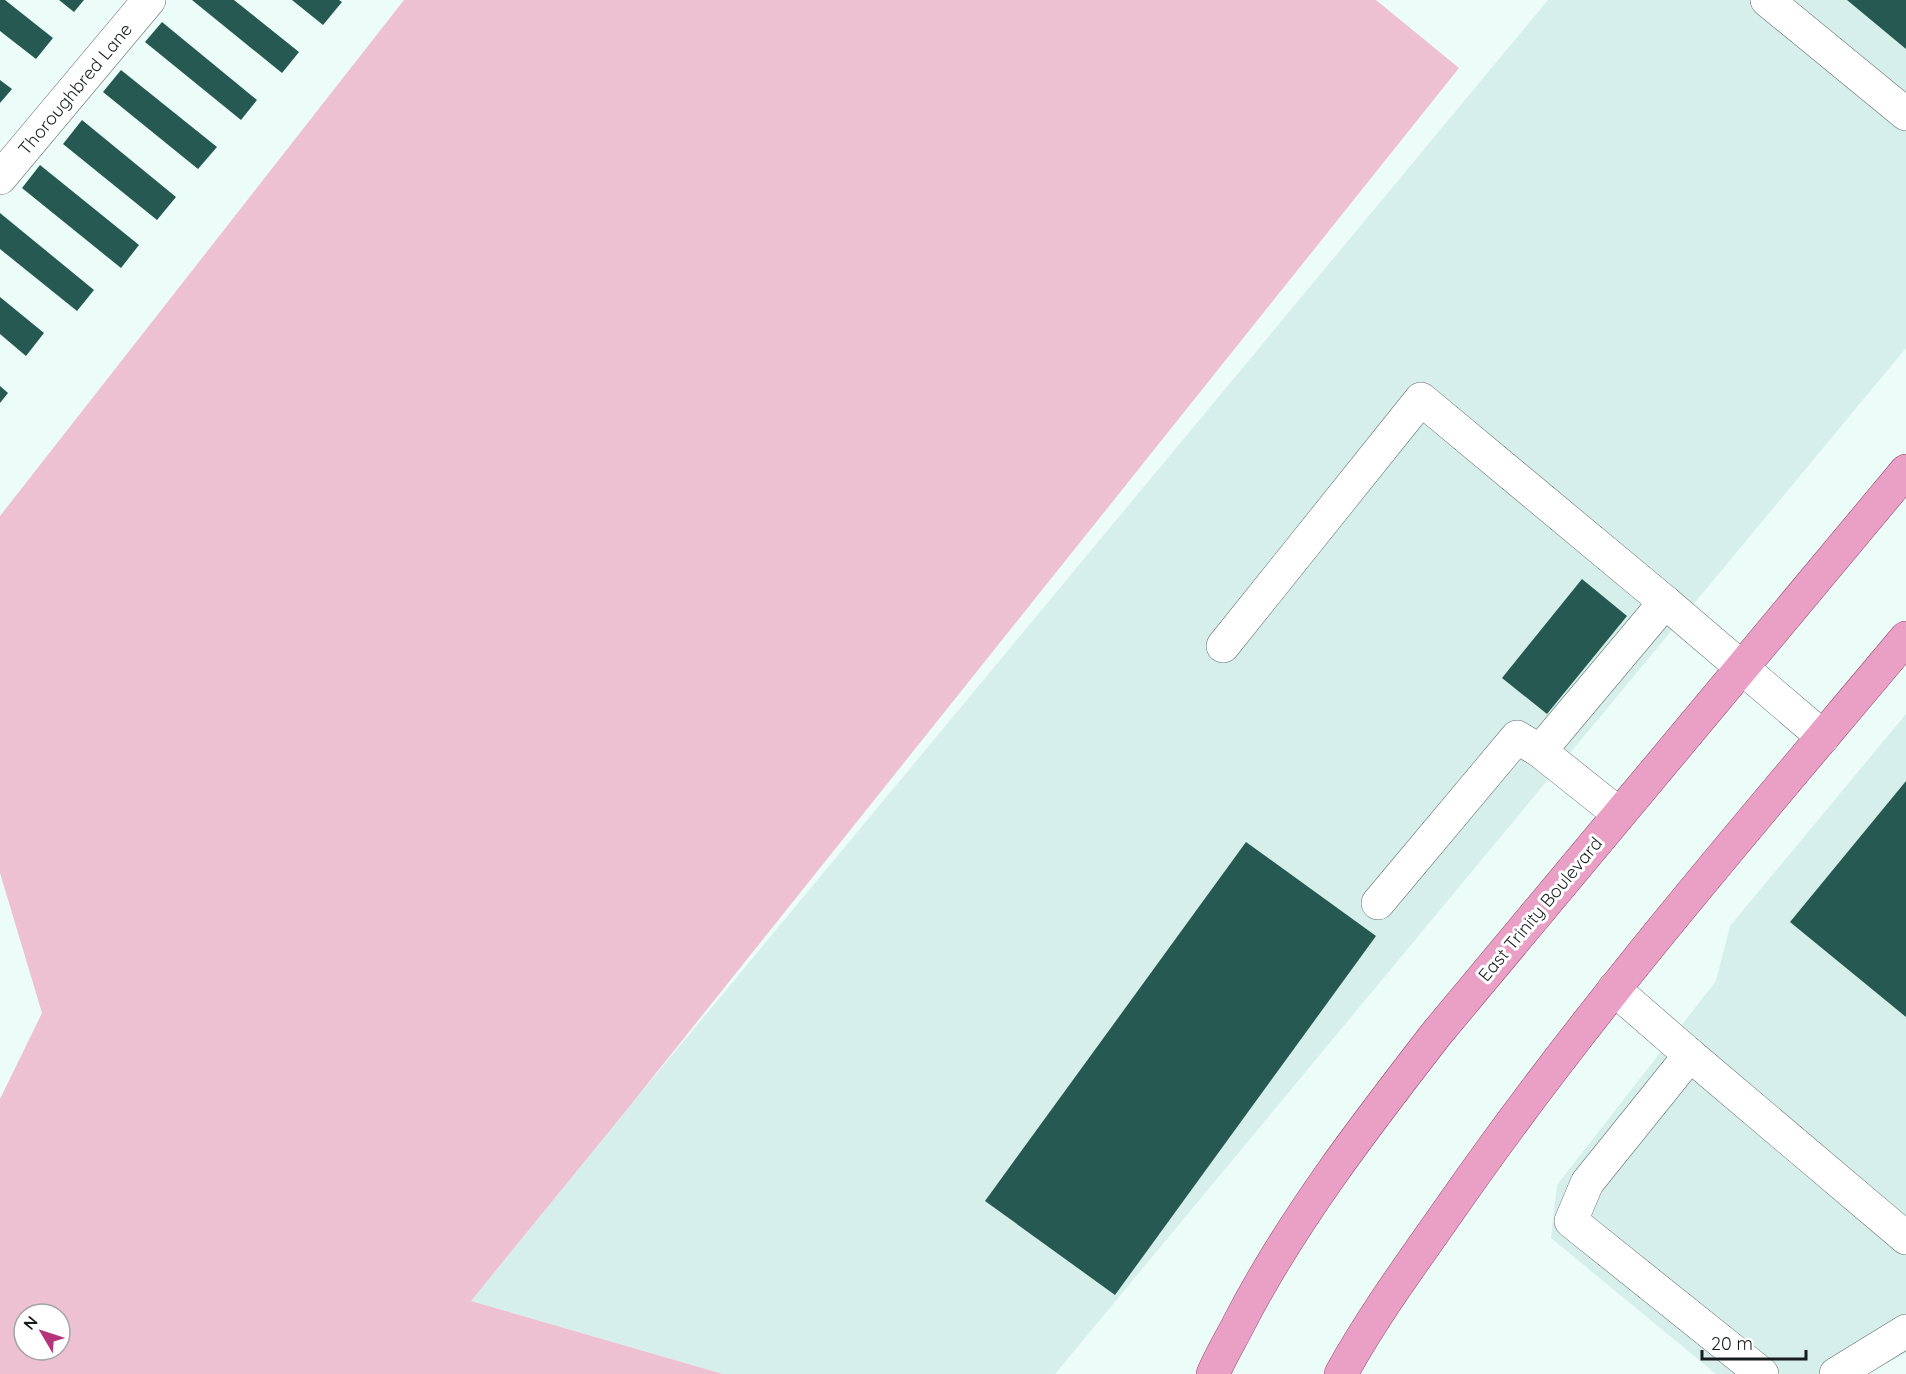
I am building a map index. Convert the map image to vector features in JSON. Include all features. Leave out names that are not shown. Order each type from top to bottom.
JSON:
[{"type":"main road","name":"East Trinity Boulevard","points":[[1213,1374],[1257,1287],[1366,1124],[1437,1033],[1906,471]]},
{"type":"main road","points":[[1341,1374],[1374,1321],[1499,1138],[1614,988],[1906,638]]},
{"type":"street","name":"Thoroughbred Lane","points":[[0,178],[149,0]]},
{"type":"street","points":[[1767,0],[1906,114]]},
{"type":"street","points":[[1223,646],[1421,399],[1823,737]]},
{"type":"street","points":[[1540,751],[1665,602]]},
{"type":"street","points":[[1378,903],[1517,737],[1540,751],[1619,814]]},
{"type":"street","points":[[1614,988],[1906,1238]]},
{"type":"street","points":[[1690,1055],[1587,1183],[1571,1221],[1762,1374]]},
{"type":"street","points":[[1836,1374],[1906,1331]]},
{"type":"shaded area","points":[[404,0],[1376,0],[1459,68],[629,1107],[471,1301],[723,1374],[0,1374],[0,1099],[42,1013],[0,873],[0,516]]},
{"type":"shaded area","points":[[1548,0],[1906,0],[1906,348],[1055,1374],[723,1374],[471,1301],[629,1107]]},
{"type":"shaded area","points":[[1906,714],[1906,1353],[1867,1374],[1716,1374],[1551,1238],[1557,1185],[1716,981],[1730,926]]},
{"type":"building","points":[[0,0],[5,0],[53,38],[36,59],[0,31]]},
{"type":"building","points":[[59,0],[84,0],[74,12]]},
{"type":"building","points":[[192,0],[234,0],[299,52],[282,73]]},
{"type":"building","points":[[292,0],[339,0],[342,2],[323,25]]},
{"type":"building","points":[[1847,0],[1906,0],[1906,49]]},
{"type":"building","points":[[162,22],[257,100],[241,120],[145,42]]},
{"type":"building","points":[[121,70],[217,147],[198,169],[103,92]]},
{"type":"building","points":[[0,80],[12,89],[0,103]]},
{"type":"building","points":[[82,120],[176,197],[157,220],[63,144]]},
{"type":"building","points":[[40,165],[139,245],[121,268],[22,188]]},
{"type":"building","points":[[0,213],[94,290],[77,311],[0,249]]},
{"type":"building","points":[[0,297],[44,333],[26,356],[0,334]]},
{"type":"building","points":[[0,386],[8,393],[0,403]]},
{"type":"building","points":[[1582,579],[1627,616],[1547,714],[1502,678]]},
{"type":"building","points":[[1906,781],[1906,1017],[1790,922]]},
{"type":"building","points":[[1246,842],[1376,936],[1115,1295],[985,1201]]}]
